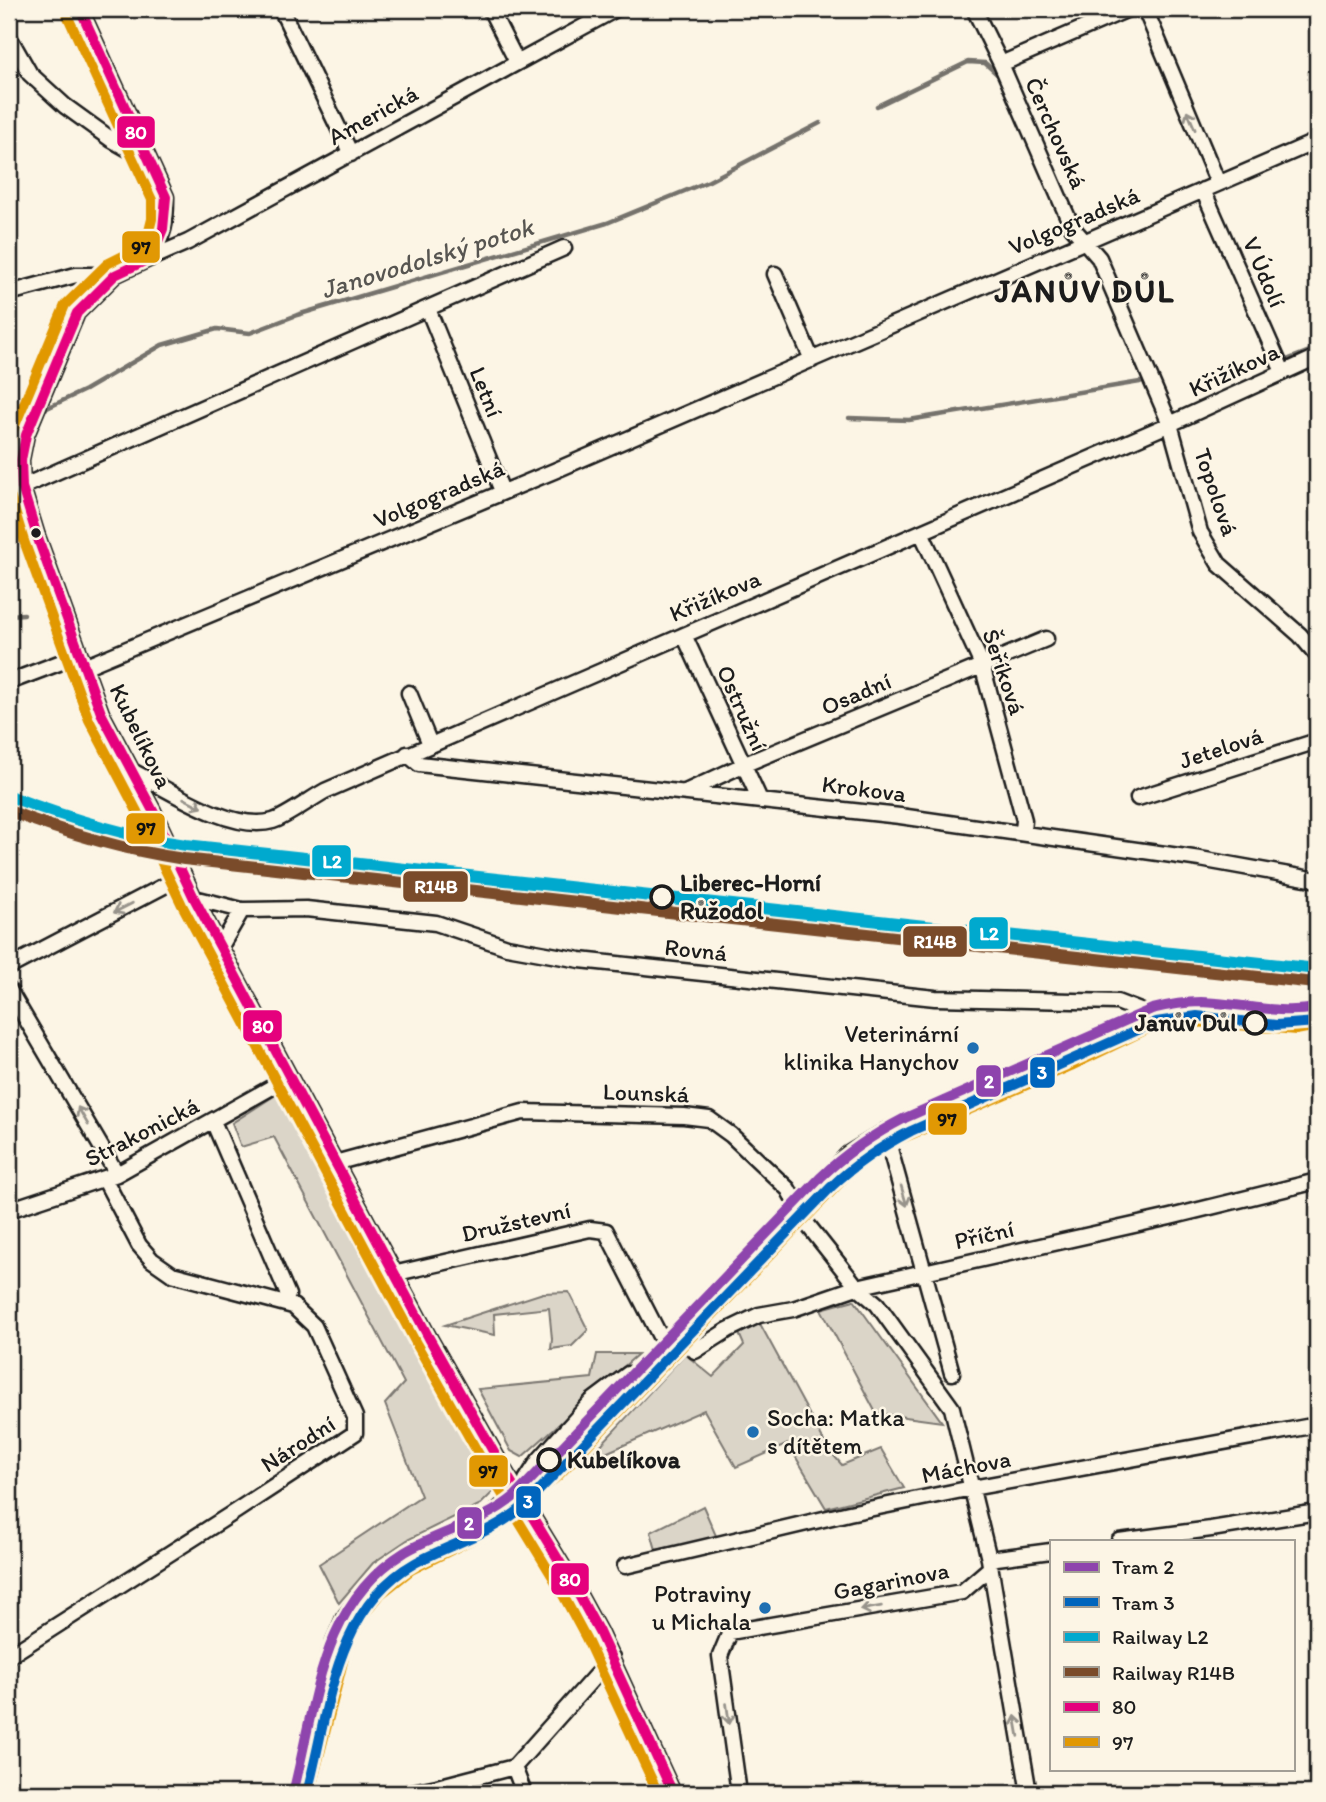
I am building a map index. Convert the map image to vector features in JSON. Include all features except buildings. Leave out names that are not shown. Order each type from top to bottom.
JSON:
[{"type":"street","points":[[80,9],[166,197],[166,221],[162,236],[150,258]]},
{"type":"street","points":[[281,9],[351,154]]},
{"type":"street","points":[[490,9],[517,62]]},
{"type":"street","name":"Americká","points":[[150,258],[188,242],[616,9]]},
{"type":"street","name":"Čerchovská","points":[[974,9],[1072,227],[1099,258],[1170,424]]},
{"type":"street","points":[[1001,64],[1128,9]]},
{"type":"street","points":[[1145,9],[1218,184]]},
{"type":"street","points":[[9,37],[30,74],[65,106],[112,140],[149,161]]},
{"type":"street","name":"Volgogradská","points":[[9,682],[82,661],[502,492],[1203,190],[1316,144]]},
{"type":"street","name":"V Údolí","points":[[1203,190],[1283,372]]},
{"type":"street","points":[[22,487],[564,248]]},
{"type":"street","name":"Kubelíkova","points":[[150,258],[115,275],[77,313],[26,435],[21,460],[22,487],[37,536],[102,713],[194,898],[465,1404],[569,1577],[612,1657],[674,1793]]},
{"type":"street","points":[[775,274],[812,360]]},
{"type":"street","points":[[9,293],[76,275],[115,275]]},
{"type":"street","name":"Letní","points":[[428,309],[502,492]]},
{"type":"street","name":"Křižíkova","points":[[132,771],[220,816],[248,823],[274,821],[325,791],[407,754],[1170,424],[1317,357]]},
{"type":"street","name":"Topolová","points":[[1170,424],[1200,532],[1219,564],[1300,635],[1317,655]]},
{"type":"street","name":"Šeříková","points":[[921,532],[982,666],[1024,820],[1023,832]]},
{"type":"street","name":"Ostružní","points":[[684,635],[760,800]]},
{"type":"street","name":"Osadní","points":[[684,792],[1046,639]]},
{"type":"street","points":[[409,693],[430,744]]},
{"type":"street","name":"Jetelová","points":[[1138,798],[1317,741]]},
{"type":"street","name":"Krokova","points":[[407,754],[419,764],[900,816],[1200,859],[1317,880]]},
{"type":"street","points":[[9,967],[181,872]]},
{"type":"street","name":"Rovná","points":[[194,898],[242,910],[306,909],[436,923],[507,947],[580,960],[935,998],[1117,1002],[1148,1014]]},
{"type":"street","points":[[220,948],[242,910]]},
{"type":"street","name":"Národní","points":[[9,990],[111,1177],[139,1245],[152,1260],[172,1274],[293,1306],[314,1326],[355,1417],[355,1433],[9,1656]]},
{"type":"street","points":[[296,1793],[334,1641],[344,1618],[358,1599],[371,1584],[404,1558],[492,1515],[518,1493],[539,1460],[592,1401],[660,1351],[848,1154],[885,1131],[1148,1014],[1180,1008],[1296,1016],[1317,1012]]},
{"type":"street","name":"Strakonická","points":[[9,1210],[111,1177],[290,1077]]},
{"type":"street","name":"Lounská","points":[[335,1163],[523,1112],[709,1119],[788,1189],[807,1224],[857,1287],[877,1304],[951,1408],[972,1488]]},
{"type":"street","points":[[213,1121],[288,1295]]},
{"type":"street","points":[[885,1131],[952,1373]]},
{"type":"street","name":"Příční","points":[[679,1331],[695,1351],[728,1330],[759,1315],[793,1309],[857,1287],[1317,1181]]},
{"type":"street","name":"Družstevní","points":[[393,1273],[590,1229],[606,1231],[660,1351]]},
{"type":"street","name":"Máchova","points":[[625,1566],[849,1513],[1317,1425]]},
{"type":"street","points":[[972,1488],[989,1564],[1028,1793]]},
{"type":"street","points":[[1127,1540],[1317,1511]]},
{"type":"street","points":[[989,1564],[1050,1551]]},
{"type":"street","name":"Gagarinova","points":[[739,1793],[720,1656],[730,1632],[962,1592],[989,1564]]},
{"type":"street","points":[[407,1793],[439,1790],[514,1767],[612,1657]]},
{"type":"street","points":[[514,1767],[524,1793]]},
{"type":"shaded area","points":[[285,1089],[494,1480],[495,1490],[481,1504],[407,1540],[373,1563],[339,1603],[319,1564],[421,1496],[385,1404],[404,1383],[274,1137],[241,1147],[232,1123]]},
{"type":"shaded area","points":[[569,1292],[588,1330],[572,1346],[551,1349],[549,1308],[494,1314],[495,1335],[445,1325],[543,1293]]},
{"type":"shaded area","points":[[854,1300],[942,1422],[876,1413],[821,1309]]},
{"type":"shaded area","points":[[758,1320],[828,1449],[842,1465],[881,1449],[904,1488],[826,1508],[788,1444],[736,1467],[704,1410],[585,1462],[685,1354],[713,1377],[744,1345],[737,1329]]},
{"type":"shaded area","points":[[597,1354],[638,1354],[522,1457],[511,1451],[478,1389],[592,1378]]},
{"type":"shaded area","points":[[703,1506],[717,1538],[656,1550],[651,1532]]},
{"type":"waterway","name":"Janovodolský potok","points":[[877,106],[968,62],[985,63],[998,75]]},
{"type":"waterway","name":"Janovodolský potok","points":[[43,410],[85,390],[162,345],[217,329],[250,333],[297,315],[607,223],[709,181],[820,123]]},
{"type":"waterway","name":"Janovodolský potok","points":[[1284,361],[1317,348]]},
{"type":"waterway","points":[[849,418],[909,420],[1140,382]]},
{"type":"waterway","name":"Janovodolský potok","points":[[9,428],[18,426]]},
{"type":"waterway","points":[[9,615],[24,614]]},
{"type":"tram line","name":"2","points":[[293,1793],[325,1659],[354,1600],[376,1574],[405,1552],[476,1520],[515,1496],[821,1177],[850,1152],[905,1118],[1152,1009],[1201,1002],[1287,1010],[1317,1008]]},
{"type":"tram line","name":"3","points":[[307,1793],[338,1665],[367,1607],[388,1583],[415,1563],[499,1524],[524,1506],[831,1187],[859,1163],[911,1131],[1156,1022],[1197,1016],[1276,1025],[1317,1022]]},
{"type":"rail line","name":"L2","points":[[9,796],[96,825],[140,837],[186,845],[1317,969]]},
{"type":"rail line","name":"R14B","points":[[9,811],[95,840],[184,859],[1315,983]]},
{"type":"transit line","name":"80","points":[[80,9],[166,197],[163,229],[151,258]]},
{"type":"transit line","name":"97","points":[[9,450],[13,430],[65,305],[107,264],[141,247],[152,219],[152,200],[67,15]]},
{"type":"transit line","name":"80","points":[[151,258],[115,275],[77,313],[26,435],[21,460],[22,487],[37,536],[101,713],[153,811],[194,898],[429,1338],[599,1632],[673,1793]]},
{"type":"transit line","name":"97","points":[[9,492],[89,720],[182,905],[417,1345],[586,1638],[658,1793]]},
{"type":"transit line","name":"97","points":[[310,1793],[347,1646],[356,1625],[381,1594],[411,1570],[500,1526],[557,1477],[857,1165],[892,1143],[1071,1066],[1152,1027],[1181,1022],[1296,1030],[1317,1026]]},
{"type":"place","name":"Liberec-Horní Růžodol","points":[[662,897]]},
{"type":"place","name":"Janův Důl","points":[[1255,1023]]},
{"type":"place","name":"Veterinární klinika Hanychov","points":[[973,1048]]},
{"type":"place","name":"Socha: Matka s dítětem","points":[[753,1432]]},
{"type":"place","name":"Kubelíkova","points":[[549,1460]]},
{"type":"place","name":"Potraviny u Michala","points":[[765,1608]]},
{"type":"district","name":"JANŮV DŮL","points":[[1085,291]]}]
